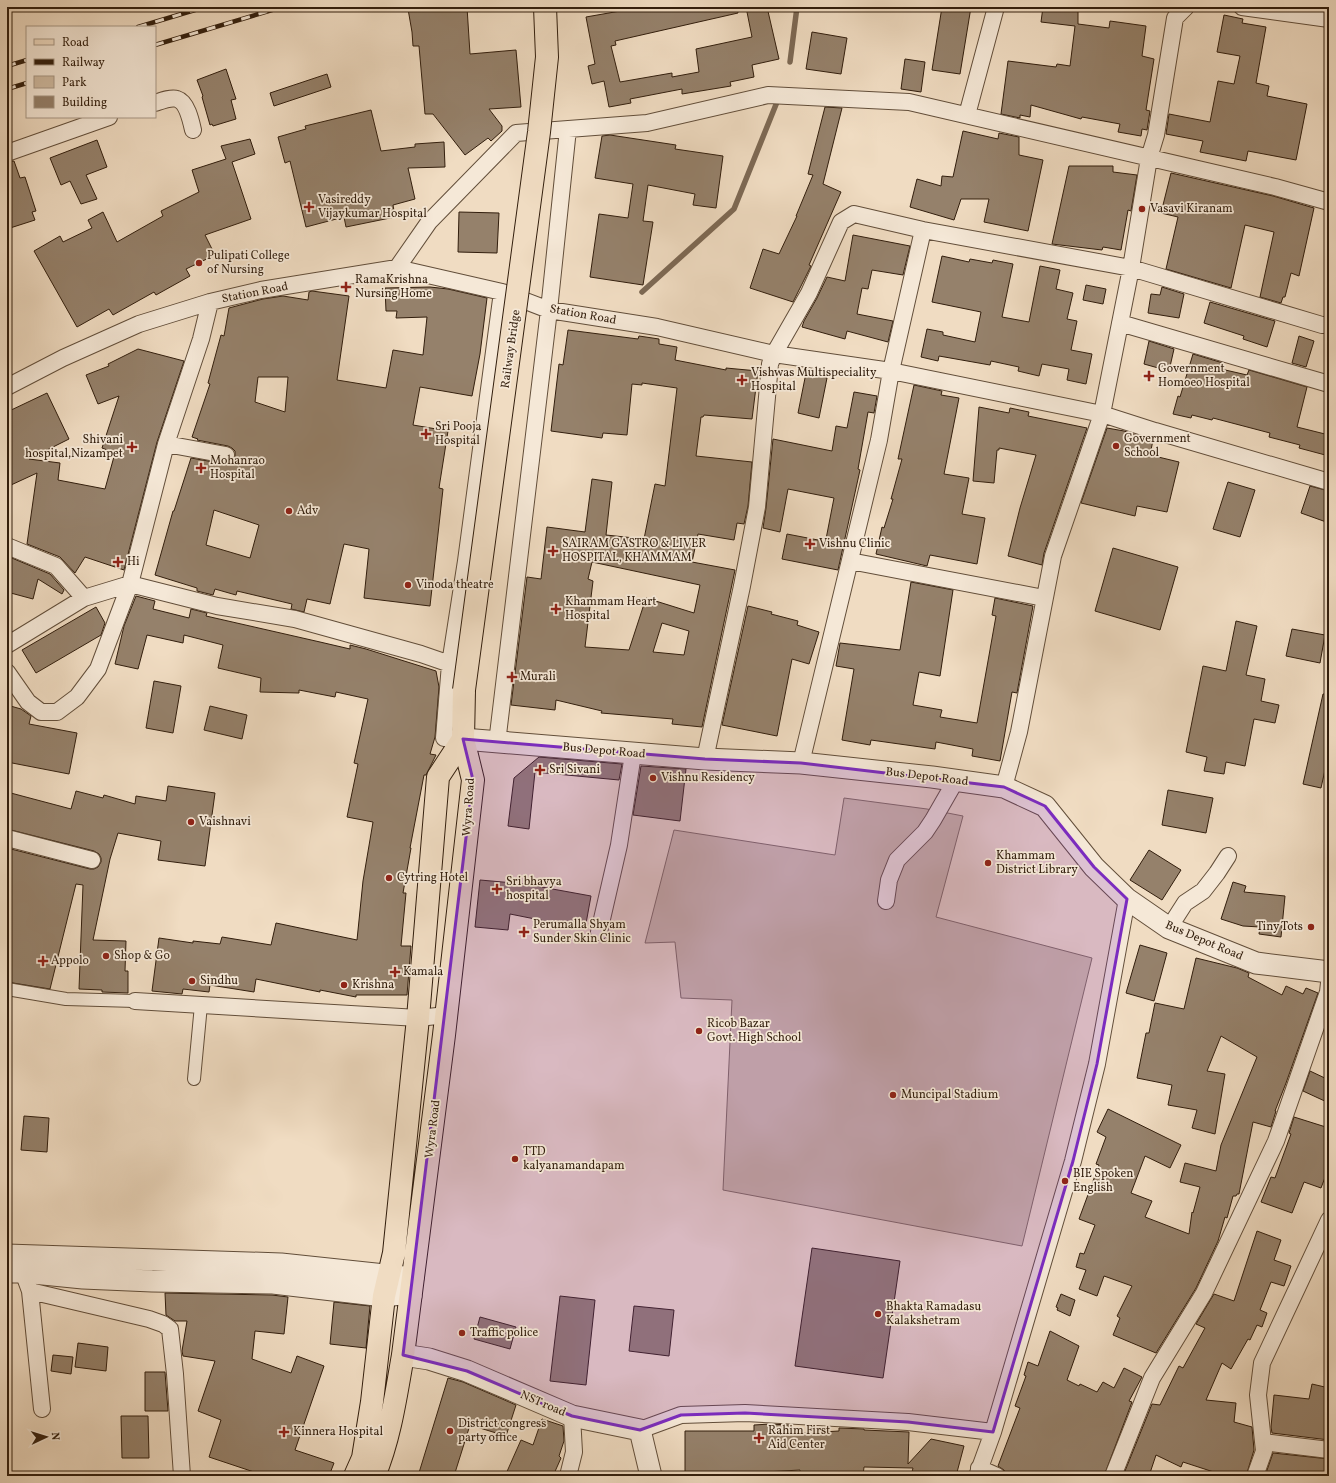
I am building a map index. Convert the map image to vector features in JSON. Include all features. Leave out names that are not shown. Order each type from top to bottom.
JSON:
[{"type":"main road","name":"Railway Bridge","points":[[463,739],[464,690],[540,132],[547,57],[545,7]]},
{"type":"main road","name":"Wyra Road","points":[[374,1476],[382,1455],[403,1355],[447,1015],[473,780],[463,739]]},
{"type":"main road","name":"Wyra Road","points":[[355,1476],[363,1458],[372,1402],[384,1296],[394,1253],[418,1018],[438,777],[463,739]]},
{"type":"street","points":[[967,115],[996,7]]},
{"type":"street","points":[[1004,787],[1019,732],[1053,556],[1102,414],[1131,268],[1149,158],[1156,135],[1175,18],[1186,7]]},
{"type":"street","points":[[1242,7],[1329,19]]},
{"type":"street","points":[[398,268],[429,222],[516,133],[647,123],[771,95],[909,102],[1276,187],[1329,202]]},
{"type":"street","points":[[156,103],[168,99],[177,99],[186,109],[193,130]]},
{"type":"street","points":[[7,153],[106,118]]},
{"type":"street","points":[[497,743],[549,310],[568,129]]},
{"type":"street","points":[[705,759],[742,586],[757,507],[770,364],[774,354],[809,293],[841,222],[854,214],[923,230],[1131,268],[1329,326]]},
{"type":"street","points":[[801,763],[879,440],[892,372],[923,230]]},
{"type":"street","name":"Station Road","points":[[7,387],[63,358],[139,324],[210,302],[261,290],[398,268],[502,292],[549,310],[658,328],[774,354],[892,372],[1102,414],[1329,482]]},
{"type":"street","points":[[463,739],[444,738],[450,664],[466,561],[502,292]]},
{"type":"street","points":[[7,672],[28,702],[41,712],[57,712],[77,697],[98,668],[130,584],[166,444],[201,339],[210,302]]},
{"type":"street","points":[[1120,323],[1329,384]]},
{"type":"street","points":[[166,444],[226,455]]},
{"type":"street","points":[[7,546],[56,566],[84,598]]},
{"type":"street","points":[[850,561],[1044,598]]},
{"type":"street","points":[[7,645],[84,598],[130,584],[217,606],[295,619],[420,654],[450,664]]},
{"type":"street","name":"Bus Depot Road","points":[[463,739],[634,754],[801,763],[956,780],[1004,787],[1045,806],[1094,867],[1127,899],[1169,928],[1256,963],[1329,972]]},
{"type":"street","points":[[599,932],[619,845],[634,754]]},
{"type":"street","points":[[886,902],[889,880],[897,860],[929,826],[956,780]]},
{"type":"street","points":[[7,838],[92,860]]},
{"type":"street","points":[[1169,928],[1186,903],[1203,891],[1228,856]]},
{"type":"street","points":[[997,1476],[978,1472],[993,1432],[1073,1161],[1097,1064],[1127,899]]},
{"type":"street","points":[[1113,1476],[1152,1378],[1204,1293],[1235,1224],[1276,1141],[1328,992],[1329,983]]},
{"type":"street","points":[[7,989],[66,999],[135,1001],[418,1018],[447,1015]]},
{"type":"street","points":[[194,1079],[202,1005]]},
{"type":"street","points":[[1255,1476],[1264,1451],[1258,1395],[1262,1363],[1329,1220]]},
{"type":"street","points":[[7,1255],[281,1264],[390,1275],[412,1287],[401,1294],[384,1296],[273,1283],[20,1278]]},
{"type":"street","points":[[20,1278],[42,1409]]},
{"type":"street","points":[[20,1278],[149,1319],[162,1324],[170,1330],[175,1374],[182,1476]]},
{"type":"street","name":"NST road","points":[[403,1355],[429,1359],[467,1371],[572,1416],[640,1430]]},
{"type":"street","points":[[651,1476],[640,1430],[682,1415],[745,1413],[908,1422],[993,1432]]},
{"type":"street","points":[[568,1476],[574,1452],[572,1416]]},
{"type":"street","points":[[1263,1442],[1329,1450]]},
{"type":"highlighted area","points":[[463,739],[705,759],[801,763],[1004,787],[1045,806],[1094,867],[1127,899],[1097,1064],[1073,1161],[993,1432],[908,1422],[745,1413],[681,1415],[640,1430],[572,1416],[467,1371],[403,1355],[473,780]]},
{"type":"green space","name":"Muncipal Stadium","points":[[844,798],[927,809],[963,816],[936,917],[1092,958],[1022,1246],[723,1190],[732,1000],[681,998],[675,942],[645,943],[674,830],[835,855]]},
{"type":"building","points":[[418,7],[467,7],[470,54],[516,50],[521,107],[489,109],[502,126],[502,131],[491,141],[488,138],[465,155],[433,114],[425,114],[419,46],[413,46],[408,9]]},
{"type":"building","points":[[643,7],[737,7],[738,13],[615,41],[616,45],[611,46],[620,82],[672,73],[672,77],[699,72],[696,49],[752,37],[746,7],[767,7],[779,59],[752,65],[754,77],[730,82],[731,86],[682,94],[682,89],[630,99],[631,103],[609,107],[604,81],[592,84],[588,66],[595,64],[586,17]]},
{"type":"building","points":[[942,7],[971,7],[960,74],[932,70]]},
{"type":"building","points":[[1043,7],[1078,7],[1078,24],[1109,28],[1110,21],[1146,26],[1142,56],[1154,59],[1146,110],[1150,111],[1147,130],[1142,129],[1141,136],[1118,132],[1120,124],[1082,117],[1081,119],[1031,105],[1030,117],[1020,115],[1020,118],[1001,114],[1008,61],[1056,67],[1057,64],[1070,66],[1075,26],[1041,22]]},
{"type":"building","points":[[1224,15],[1243,19],[1242,23],[1266,27],[1256,83],[1269,86],[1267,96],[1307,104],[1296,160],[1248,151],[1246,161],[1200,152],[1203,141],[1166,134],[1169,114],[1210,122],[1218,81],[1234,84],[1240,56],[1217,52]]},
{"type":"building","points":[[812,32],[847,38],[841,74],[806,69]]},
{"type":"building","points":[[905,59],[925,62],[921,92],[901,89]]},
{"type":"building","points":[[226,69],[236,99],[231,100],[236,119],[213,126],[212,124],[210,125],[202,97],[203,96],[197,80]]},
{"type":"building","points":[[327,74],[331,87],[274,106],[270,93]]},
{"type":"building","points":[[825,107],[842,108],[823,184],[841,192],[809,265],[811,266],[793,302],[750,288],[763,249],[779,254],[797,216],[813,175],[808,174]]},
{"type":"building","points":[[371,110],[381,151],[415,147],[415,144],[444,142],[445,167],[408,168],[415,199],[393,205],[395,217],[346,227],[344,217],[306,227],[290,161],[285,163],[278,137],[306,129],[305,126]]},
{"type":"building","points":[[963,131],[998,139],[999,133],[1019,137],[1019,155],[1043,160],[1028,231],[984,222],[989,199],[961,199],[954,220],[910,207],[917,179],[941,186],[942,176],[953,177]]},
{"type":"building","points":[[610,135],[676,145],[675,149],[723,156],[716,208],[693,205],[695,194],[648,185],[643,221],[653,222],[643,285],[590,277],[599,214],[628,218],[633,184],[595,178],[602,136]]},
{"type":"building","points":[[250,139],[255,154],[232,162],[251,219],[205,235],[215,255],[186,269],[190,276],[156,295],[154,292],[113,315],[109,309],[77,327],[34,251],[60,236],[63,242],[92,228],[88,220],[103,212],[117,242],[163,216],[161,211],[199,192],[192,170],[226,159],[221,146]]},
{"type":"building","points":[[97,140],[107,167],[86,175],[97,199],[81,204],[70,181],[61,185],[50,158]]},
{"type":"building","points":[[14,161],[20,178],[25,177],[36,211],[32,212],[35,220],[7,229],[7,162]]},
{"type":"building","points":[[1069,166],[1113,166],[1113,172],[1137,175],[1131,211],[1128,210],[1121,250],[1103,247],[1102,250],[1052,244]]},
{"type":"building","points":[[1171,173],[1273,196],[1314,208],[1299,276],[1291,273],[1285,297],[1283,297],[1281,303],[1260,297],[1274,232],[1245,225],[1231,288],[1166,269],[1178,217],[1161,213]]},
{"type":"building","points":[[459,212],[499,213],[497,253],[458,252]]},
{"type":"building","points":[[853,235],[910,246],[903,275],[872,270],[868,289],[862,288],[857,314],[893,321],[888,342],[847,331],[845,339],[802,327],[827,277],[845,281]]},
{"type":"building","points":[[942,256],[969,262],[970,259],[992,263],[993,260],[1013,264],[1002,317],[1029,322],[1040,266],[1060,270],[1056,289],[1073,293],[1067,319],[1077,321],[1071,350],[1092,354],[1086,384],[1067,380],[1069,369],[1042,364],[1039,376],[1018,371],[1019,367],[991,361],[990,365],[939,356],[938,361],[921,357],[927,329],[943,332],[943,335],[975,342],[981,312],[932,302]]},
{"type":"building","points":[[1086,285],[1106,289],[1103,304],[1083,300]]},
{"type":"building","points":[[430,287],[448,289],[487,298],[480,354],[472,396],[420,387],[413,425],[448,431],[439,488],[443,489],[430,606],[364,598],[369,549],[344,544],[330,604],[307,599],[304,612],[291,609],[292,604],[237,591],[236,595],[215,589],[213,595],[197,591],[197,588],[155,575],[173,511],[191,458],[229,464],[235,457],[235,451],[228,446],[197,440],[198,439],[192,437],[210,384],[208,383],[221,335],[224,336],[229,308],[263,299],[283,296],[308,300],[309,292],[312,291],[349,296],[337,380],[386,388],[393,350],[423,355],[427,317],[396,318],[397,311],[386,311],[385,288]],"holes":[[[258,377],[288,377],[285,412],[255,402]],[[214,510],[259,525],[250,558],[206,545]]]},
{"type":"building","points":[[1162,287],[1184,294],[1179,318],[1148,313],[1151,294],[1160,295]]},
{"type":"building","points":[[1210,302],[1275,321],[1267,347],[1243,339],[1244,336],[1204,323]]},
{"type":"building","points":[[568,330],[638,339],[639,336],[659,339],[659,344],[677,347],[675,360],[726,370],[726,368],[758,371],[752,419],[704,415],[701,417],[696,456],[752,462],[748,506],[744,524],[737,523],[734,540],[698,534],[692,562],[735,570],[702,727],[672,724],[673,719],[601,713],[602,711],[556,700],[555,710],[511,705],[527,577],[541,579],[547,527],[585,532],[592,479],[612,482],[606,535],[644,539],[655,484],[665,486],[677,388],[642,383],[642,385],[632,384],[627,435],[603,433],[602,438],[551,431],[559,364],[563,365]],"holes":[[[592,562],[700,585],[694,613],[646,598],[629,650],[585,647],[593,581],[588,579]],[[662,623],[689,631],[684,655],[653,652]]]},
{"type":"building","points":[[1299,336],[1314,341],[1306,367],[1292,363]]},
{"type":"building","points":[[1149,341],[1174,349],[1169,371],[1144,364]]},
{"type":"building","points":[[138,349],[184,361],[157,442],[124,570],[85,557],[75,573],[60,557],[27,544],[37,473],[11,485],[7,477],[7,412],[47,393],[69,439],[29,459],[60,463],[58,480],[105,489],[115,453],[102,448],[119,396],[98,404],[86,375],[109,366],[108,364]]},
{"type":"building","points":[[1193,354],[1223,363],[1221,369],[1247,375],[1249,370],[1307,387],[1297,427],[1329,435],[1329,456],[1299,448],[1300,445],[1269,437],[1270,433],[1213,418],[1212,420],[1192,415],[1191,418],[1173,414],[1178,396],[1180,397]]},
{"type":"building","points":[[806,373],[827,378],[819,418],[798,413]]},
{"type":"building","points":[[914,385],[942,391],[941,395],[959,398],[944,474],[969,478],[962,514],[985,518],[977,564],[930,555],[927,566],[876,554],[882,527],[884,528],[893,499],[891,499],[902,459],[898,459]]},
{"type":"building","points":[[854,392],[877,396],[874,413],[868,412],[858,469],[860,470],[838,570],[782,559],[787,534],[818,540],[819,538],[826,539],[834,498],[788,489],[780,532],[763,528],[773,439],[832,451],[836,426],[847,428]]},
{"type":"building","points":[[979,407],[1009,413],[1010,408],[1029,412],[1028,416],[1087,428],[1044,553],[1042,565],[1008,556],[1020,508],[1036,455],[999,448],[999,450],[997,450],[994,483],[973,481]]},
{"type":"building","points":[[1107,428],[1124,431],[1153,440],[1150,455],[1179,462],[1167,512],[1137,506],[1135,516],[1081,503]]},
{"type":"building","points":[[1228,482],[1255,490],[1240,537],[1213,529]]},
{"type":"building","points":[[1310,486],[1329,491],[1329,523],[1301,513]]},
{"type":"building","points":[[1113,548],[1178,567],[1160,630],[1095,611]]},
{"type":"building","points":[[7,556],[50,574],[64,590],[62,594],[38,579],[33,599],[7,592]]},
{"type":"building","points":[[911,582],[953,590],[940,676],[919,672],[913,705],[942,710],[940,717],[977,723],[996,616],[992,615],[995,598],[1033,606],[1017,693],[1012,692],[1000,761],[972,756],[973,749],[936,742],[935,749],[871,740],[870,745],[842,740],[854,669],[836,666],[840,643],[900,650]]},
{"type":"building","points":[[136,596],[155,601],[153,609],[189,618],[191,609],[207,613],[206,616],[350,649],[350,645],[366,649],[436,671],[439,687],[435,737],[430,754],[436,755],[426,775],[424,775],[403,893],[406,893],[401,946],[411,946],[407,995],[356,995],[356,997],[320,990],[320,992],[256,979],[254,992],[210,985],[209,992],[183,989],[182,994],[152,991],[159,938],[193,943],[193,941],[220,944],[222,937],[271,945],[276,923],[357,940],[363,881],[373,822],[347,817],[358,764],[354,763],[368,699],[336,692],[335,697],[299,690],[299,693],[260,692],[261,678],[218,668],[223,645],[184,635],[183,643],[147,635],[138,669],[115,664],[124,626]]},
{"type":"building","points":[[748,606],[798,621],[797,625],[819,632],[809,664],[792,659],[777,736],[722,725]]},
{"type":"building","points":[[96,607],[105,623],[101,635],[36,673],[22,650]]},
{"type":"building","points":[[1236,621],[1257,626],[1246,675],[1265,679],[1261,701],[1279,705],[1275,723],[1254,719],[1245,766],[1226,762],[1224,774],[1204,771],[1207,757],[1186,752],[1203,666],[1226,671]]},
{"type":"building","points":[[1292,629],[1325,635],[1320,663],[1286,656]]},
{"type":"building","points":[[154,681],[181,686],[173,733],[146,728]]},
{"type":"building","points":[[1323,694],[1329,694],[1329,752],[1321,788],[1303,784]]},
{"type":"building","points":[[7,705],[21,709],[31,716],[29,724],[77,733],[69,774],[7,762]]},
{"type":"building","points":[[210,706],[247,715],[242,739],[204,730]]},
{"type":"building","points":[[539,757],[622,764],[619,780],[535,772],[529,829],[508,826],[514,778]]},
{"type":"building","points":[[641,766],[686,769],[680,821],[633,815]]},
{"type":"building","points":[[168,786],[215,793],[205,866],[158,860],[161,841],[118,833],[110,859],[93,940],[126,941],[125,971],[128,971],[128,993],[79,989],[83,885],[76,884],[50,989],[7,982],[7,848],[90,869],[98,867],[101,862],[101,858],[99,854],[94,851],[7,829],[7,792],[71,809],[76,791],[103,798],[104,795],[135,804],[136,796],[166,801]]},
{"type":"building","points":[[1168,790],[1213,798],[1206,833],[1162,825]]},
{"type":"building","points":[[1149,850],[1181,870],[1162,900],[1130,880]]},
{"type":"building","points":[[480,880],[525,884],[591,896],[585,929],[510,914],[508,930],[475,927]]},
{"type":"building","points":[[1233,882],[1246,886],[1244,892],[1285,896],[1281,937],[1259,934],[1260,927],[1243,926],[1221,919]]},
{"type":"building","points":[[1140,945],[1167,953],[1154,1001],[1126,993]]},
{"type":"building","points":[[1196,958],[1237,968],[1249,973],[1248,977],[1282,995],[1286,986],[1303,994],[1306,988],[1318,993],[1275,1111],[1271,1127],[1253,1122],[1239,1194],[1233,1196],[1227,1218],[1225,1217],[1218,1241],[1196,1288],[1156,1353],[1113,1335],[1120,1318],[1117,1316],[1132,1286],[1104,1276],[1097,1296],[1079,1289],[1086,1270],[1076,1267],[1080,1253],[1084,1254],[1095,1225],[1079,1219],[1099,1165],[1096,1164],[1106,1137],[1097,1132],[1108,1109],[1181,1145],[1170,1168],[1145,1156],[1131,1193],[1152,1201],[1145,1217],[1189,1234],[1192,1212],[1193,1213],[1200,1187],[1180,1182],[1185,1163],[1216,1171],[1221,1145],[1257,1057],[1221,1036],[1207,1071],[1225,1074],[1215,1134],[1192,1128],[1197,1110],[1168,1105],[1172,1085],[1137,1078],[1146,1033],[1149,1033],[1155,1003],[1184,1009]]},
{"type":"building","points":[[1310,1071],[1329,1080],[1329,1103],[1303,1091]]},
{"type":"building","points":[[24,1116],[49,1118],[47,1152],[21,1150]]},
{"type":"building","points":[[1294,1117],[1329,1128],[1329,1167],[1321,1188],[1304,1182],[1292,1213],[1261,1202],[1271,1177],[1275,1178],[1291,1134],[1289,1133]]},
{"type":"building","points":[[1257,1231],[1281,1240],[1274,1260],[1291,1266],[1284,1286],[1271,1282],[1260,1310],[1267,1313],[1262,1327],[1257,1325],[1250,1340],[1248,1339],[1231,1369],[1222,1363],[1206,1400],[1236,1403],[1234,1422],[1252,1427],[1254,1450],[1246,1476],[1226,1476],[1183,1462],[1181,1467],[1156,1455],[1149,1476],[1123,1476],[1152,1404],[1160,1405],[1179,1366],[1183,1368],[1205,1328],[1196,1324],[1214,1294],[1234,1301]]},
{"type":"building","points":[[812,1248],[900,1261],[883,1378],[795,1366]]},
{"type":"building","points":[[165,1293],[272,1295],[288,1297],[284,1334],[255,1331],[252,1359],[291,1373],[297,1356],[324,1366],[295,1450],[334,1463],[329,1476],[266,1476],[209,1457],[221,1420],[198,1411],[215,1361],[183,1356],[182,1351],[187,1321],[175,1321],[166,1315]]},
{"type":"building","points":[[1061,1294],[1075,1300],[1070,1316],[1057,1310],[1058,1308],[1056,1307]]},
{"type":"building","points":[[560,1296],[595,1300],[586,1385],[550,1381]]},
{"type":"building","points":[[334,1302],[370,1306],[366,1348],[330,1344]]},
{"type":"building","points":[[634,1306],[674,1310],[669,1356],[629,1351]]},
{"type":"building","points":[[480,1317],[516,1327],[510,1349],[474,1339]]},
{"type":"building","points":[[1050,1331],[1079,1346],[1067,1380],[1079,1386],[1080,1384],[1097,1392],[1103,1382],[1114,1388],[1124,1368],[1142,1377],[1129,1401],[1132,1402],[1104,1476],[1006,1476],[1004,1470],[998,1466],[1020,1408],[1015,1406],[1026,1376],[1024,1375],[1028,1362],[1038,1366]]},
{"type":"building","points":[[78,1343],[108,1347],[106,1371],[75,1367]]},
{"type":"building","points":[[53,1355],[73,1357],[71,1374],[51,1371]]},
{"type":"building","points":[[145,1372],[165,1372],[168,1411],[145,1411]]},
{"type":"building","name":"District congress party office","points":[[448,1378],[463,1382],[516,1405],[506,1436],[470,1425],[454,1476],[418,1476]]},
{"type":"building","points":[[1312,1384],[1329,1388],[1329,1440],[1272,1433],[1271,1427],[1274,1395],[1309,1399]]},
{"type":"building","points":[[121,1416],[148,1416],[149,1458],[122,1458]]},
{"type":"building","points":[[542,1419],[563,1426],[564,1441],[559,1456],[561,1458],[553,1476],[505,1476],[521,1440],[533,1445]]},
{"type":"building","points":[[754,1425],[789,1425],[789,1434],[839,1431],[839,1428],[909,1432],[908,1464],[931,1439],[964,1446],[956,1476],[911,1476],[913,1468],[864,1467],[863,1476],[838,1476],[838,1473],[800,1475],[800,1470],[731,1474],[731,1476],[685,1476],[685,1431],[754,1431]]},
{"type":"building","points":[[1273,1453],[1329,1459],[1329,1476],[1265,1476]]},
{"type":"waterway","points":[[790,62],[797,7]]},
{"type":"waterway","points":[[642,292],[734,209],[779,97]]},
{"type":"railway","points":[[141,26],[205,7]]},
{"type":"railway","points":[[156,45],[282,7]]},
{"type":"railway","points":[[7,66],[26,60]]},
{"type":"railway","points":[[7,89],[26,83]]},
{"type":"place","name":"Vasireddy Vijaykumar Hospital","points":[[309,207]]},
{"type":"place","name":"Vasavi Kiranam","points":[[1142,209]]},
{"type":"place","name":"Pulipati College of Nursing","points":[[199,263]]},
{"type":"place","name":"RamaKrishna Nursing Home","points":[[346,287]]},
{"type":"place","name":"Government Homoeo Hospital","points":[[1149,376]]},
{"type":"place","name":"Vishwas Multispeciality Hospital","points":[[742,380]]},
{"type":"place","name":"Sri Pooja Hospital","points":[[426,434]]},
{"type":"place","name":"Government School","points":[[1116,446]]},
{"type":"place","name":"Shivani hospital,Nizampet","points":[[132,447]]},
{"type":"place","name":"Mohanrao Hospital","points":[[201,468]]},
{"type":"place","name":"Adv","points":[[289,511]]},
{"type":"place","name":"Vishnu Clinic","points":[[810,544]]},
{"type":"place","name":"SAIRAM GASTRO & LIVER HOSPITAL, KHAMMAM","points":[[553,551]]},
{"type":"place","name":"Hi","points":[[118,562]]},
{"type":"place","name":"Vinoda theatre","points":[[408,585]]},
{"type":"place","name":"Khammam Heart Hospital","points":[[556,609]]},
{"type":"place","name":"Murali","points":[[512,677]]},
{"type":"place","name":"Sri Sivani","points":[[540,770]]},
{"type":"place","name":"Vishnu Residency","points":[[653,778]]},
{"type":"place","name":"Vaishnavi","points":[[191,822]]},
{"type":"place","name":"Khammam District Library","points":[[988,863]]},
{"type":"place","name":"Cytring Hotel","points":[[389,878]]},
{"type":"place","name":"Sri bhavya hospital","points":[[497,889]]},
{"type":"place","name":"Tiny Tots","points":[[1311,927]]},
{"type":"place","name":"Perumalla Shyam Sunder Skin Clinic","points":[[524,932]]},
{"type":"place","name":"Shop & Go","points":[[106,956]]},
{"type":"place","name":"Appolo","points":[[43,961]]},
{"type":"place","name":"Kamala","points":[[395,972]]},
{"type":"place","name":"Sindhu","points":[[192,981]]},
{"type":"place","name":"Krishna","points":[[344,985]]},
{"type":"place","name":"Ricob Bazar Govt. High School","points":[[699,1031]]},
{"type":"place","name":"Muncipal Stadium","points":[[893,1095]]},
{"type":"place","name":"TTD kalyanamandapam","points":[[515,1159]]},
{"type":"place","name":"BIE Spoken English","points":[[1065,1181]]},
{"type":"place","name":"Bhakta Ramadasu Kalakshetram","points":[[878,1314]]},
{"type":"place","name":"Traffic police","points":[[462,1333]]},
{"type":"place","name":"District congress party office","points":[[450,1431]]},
{"type":"place","name":"Kinnera Hospital","points":[[284,1432]]},
{"type":"place","name":"Rahim First Aid Center","points":[[759,1438]]}]
